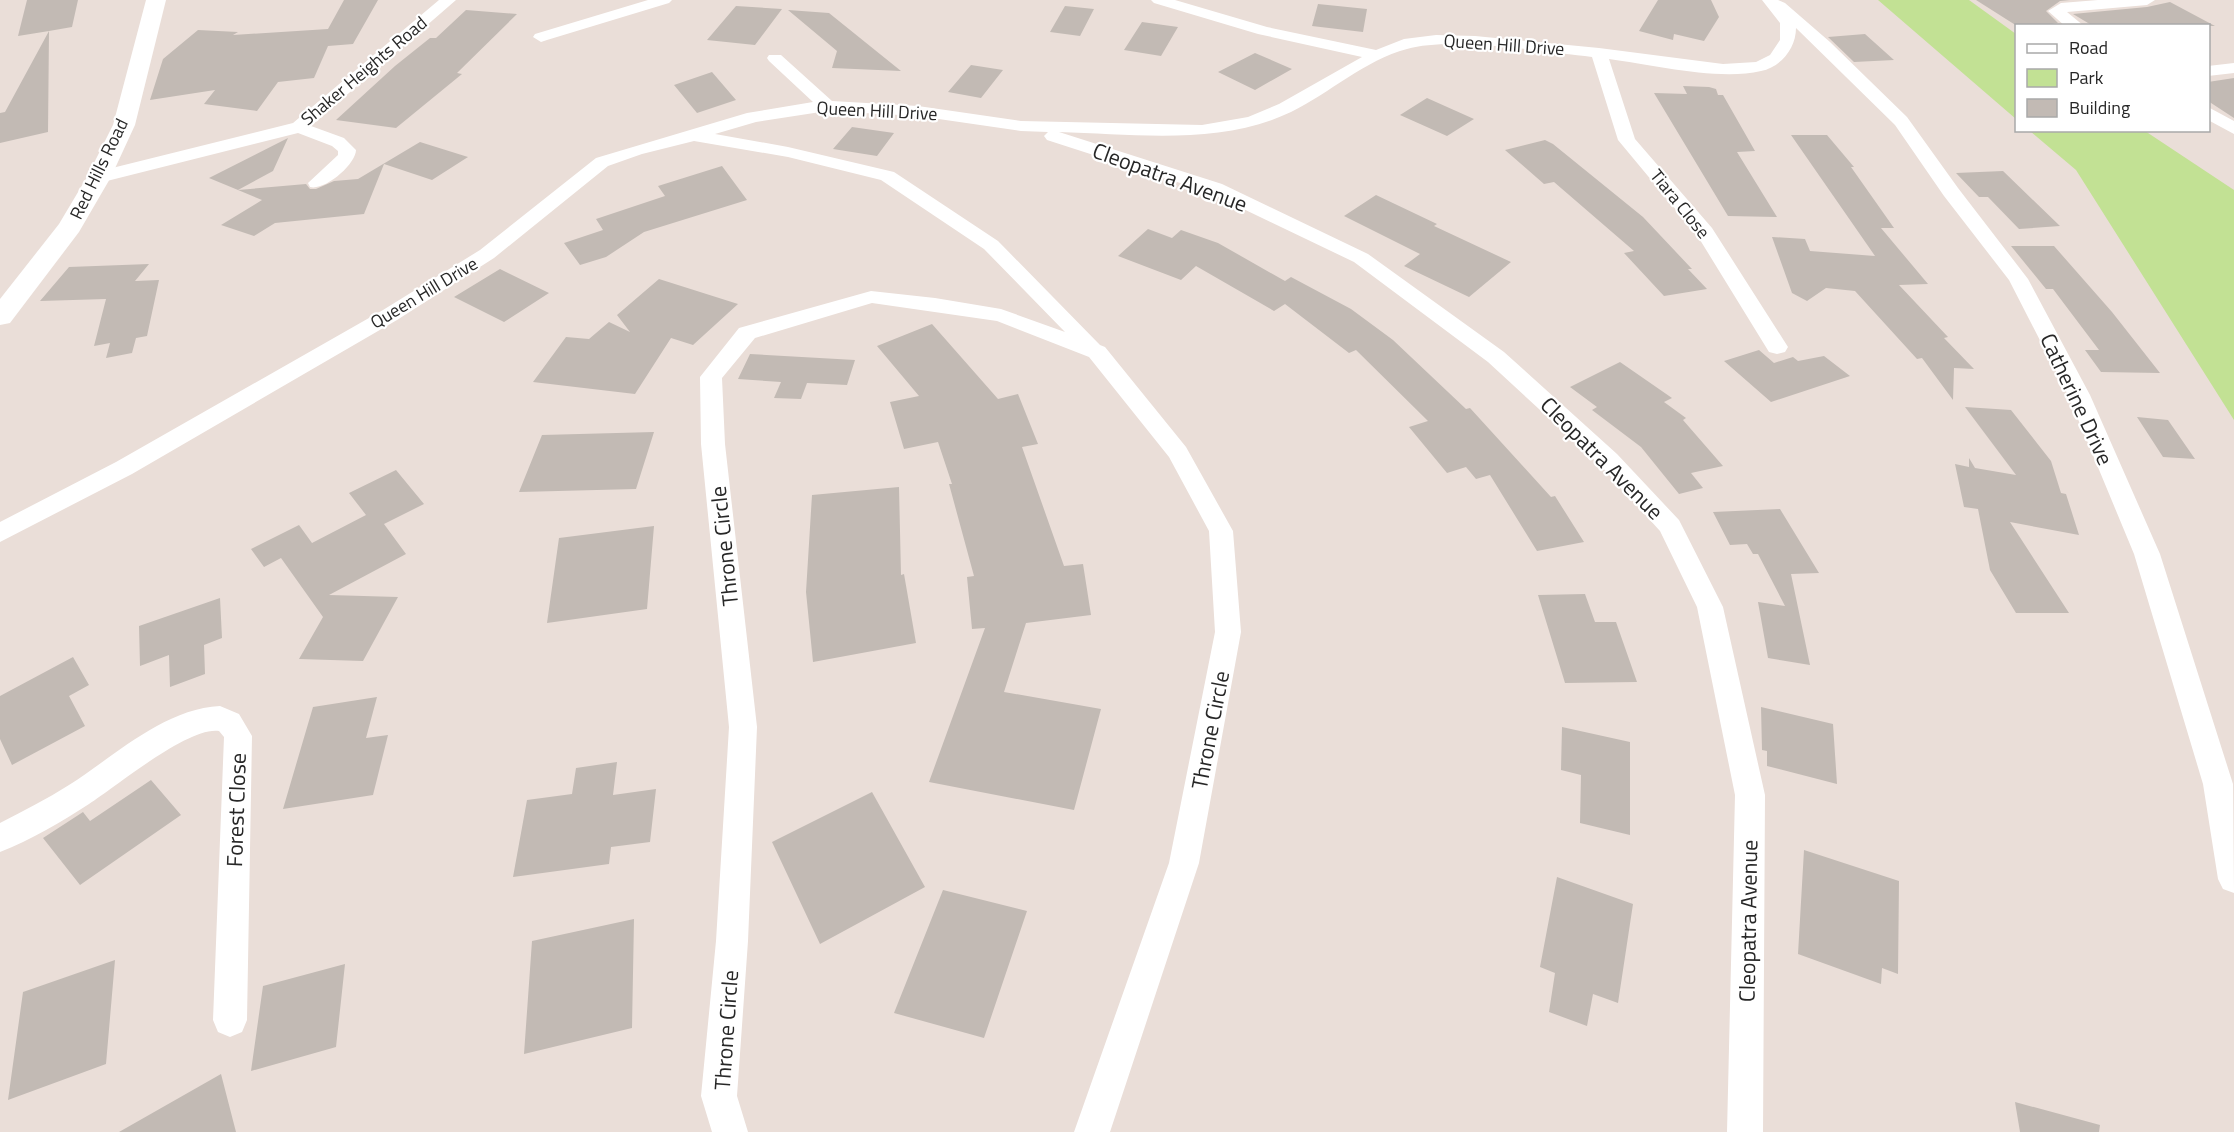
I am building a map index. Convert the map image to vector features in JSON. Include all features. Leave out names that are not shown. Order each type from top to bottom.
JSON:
[{"type":"main road","name":"Red Hills Road","points":[[0,317],[70,227],[99,177],[123,125],[156,0]]},
{"type":"street","name":"Shaker Heights Road","points":[[99,177],[298,127],[448,0]]},
{"type":"street","points":[[541,37],[664,0]]},
{"type":"street","points":[[1159,0],[1264,31],[1377,55]]},
{"type":"street","name":"Queen Hill Drive","points":[[0,533],[124,468],[390,315],[487,254],[602,162],[636,150],[753,117],[827,106],[918,111],[1022,126],[1203,130],[1252,121],[1286,108],[1377,55],[1404,44],[1436,40],[1475,41],[1599,53],[1723,69],[1759,67],[1776,58],[1788,40],[1788,23],[1772,0]]},
{"type":"street","name":"Catherine Drive","points":[[1772,0],[1824,45],[1901,121],[1951,192],[2018,279],[2074,386],[2146,554],[2218,784],[2234,879]]},
{"type":"street","points":[[2073,24],[2056,11],[2061,8],[2147,0]]},
{"type":"street","name":"Tiara Close","points":[[1599,53],[1627,140],[1705,232],[1777,347]]},
{"type":"street","points":[[775,58],[827,106]]},
{"type":"street","points":[[2210,71],[2234,68]]},
{"type":"street","points":[[2210,113],[2234,129]]},
{"type":"street","name":"Cleopatra Avenue","points":[[1022,126],[1215,188],[1361,258],[1496,357],[1609,460],[1670,526],[1710,607],[1750,795],[1745,1132]]},
{"type":"street","points":[[298,127],[338,142],[347,150],[347,157],[317,183]]},
{"type":"street","name":"Throne Circle","points":[[692,136],[788,152],[887,176],[991,245],[1097,352],[1178,453],[1221,531],[1228,632],[1184,863],[1092,1132]]},
{"type":"street","name":"Throne Circle","points":[[730,1132],[719,1096],[732,941],[743,727],[713,444],[711,377],[747,333],[871,297],[935,304],[1001,315],[1097,352]]},
{"type":"street","name":"Forest Close","points":[[0,838],[78,795],[174,732],[197,722],[219,718],[232,725],[238,736],[230,1020]]},
{"type":"green space","points":[[1878,0],[1969,0],[2015,33],[2015,118]]},
{"type":"green space","points":[[2031,132],[2147,132],[2234,190],[2234,420],[2076,170]]},
{"type":"building","points":[[27,0],[78,0],[72,27],[18,36]]},
{"type":"building","points":[[344,0],[378,0],[353,44],[328,46],[314,78],[278,82],[257,111],[204,104],[215,90],[150,100],[163,59],[198,30],[238,32],[233,35],[328,29]]},
{"type":"building","points":[[1658,0],[1711,0],[1719,17],[1704,41],[1674,34],[1673,40],[1639,31]]},
{"type":"building","points":[[1976,0],[2070,0],[2060,1],[2046,11],[2058,23],[2015,25]]},
{"type":"building","points":[[2170,2],[2215,26],[2210,26],[2210,24],[2090,24],[2073,14],[2147,7]]},
{"type":"building","points":[[1318,4],[1367,9],[1363,32],[1312,26]]},
{"type":"building","points":[[736,6],[782,9],[755,45],[707,40]]},
{"type":"building","points":[[1065,6],[1094,9],[1080,36],[1050,32]]},
{"type":"building","points":[[466,10],[517,14],[457,73],[462,74],[396,128],[336,120],[395,66],[430,38],[436,38]]},
{"type":"building","points":[[788,10],[829,13],[901,71],[832,68],[837,51]]},
{"type":"building","points":[[1142,22],[1178,27],[1161,56],[1124,50]]},
{"type":"building","points":[[49,31],[48,132],[0,143],[0,113],[5,112]]},
{"type":"building","points":[[1865,34],[1894,60],[1854,62],[1828,37]]},
{"type":"building","points":[[1255,53],[1292,69],[1255,90],[1218,72]]},
{"type":"building","points":[[971,65],[1003,70],[981,98],[948,92]]},
{"type":"building","points":[[712,72],[736,100],[697,113],[674,85]]},
{"type":"building","points":[[2234,78],[2234,118],[2210,102],[2210,82]]},
{"type":"building","points":[[1683,86],[1709,87],[1716,89],[1718,95],[1723,95],[1755,151],[1737,152],[1777,217],[1728,216],[1654,93],[1687,94]]},
{"type":"building","points":[[1427,98],[1474,119],[1447,136],[1400,115]]},
{"type":"building","points":[[852,127],[894,133],[877,156],[833,149]]},
{"type":"building","points":[[1791,135],[1827,135],[1854,167],[1851,167],[1894,228],[1881,228],[1928,284],[1899,285],[1948,337],[1944,338],[1974,369],[1954,368],[1953,400],[1922,358],[1917,359],[1855,291],[1826,288],[1807,301],[1792,293],[1772,237],[1805,239],[1810,251],[1875,256]]},
{"type":"building","points":[[288,138],[273,171],[238,190],[209,178]]},
{"type":"building","points":[[1545,140],[1643,217],[1692,269],[1688,269],[1707,289],[1664,296],[1624,253],[1634,251],[1554,182],[1544,184],[1505,150]]},
{"type":"building","points":[[420,142],[468,157],[432,180],[384,164],[364,214],[275,223],[254,236],[221,225],[262,200],[238,190],[306,184],[310,189],[316,189],[334,181],[358,179]]},
{"type":"building","points":[[722,166],[747,200],[644,232],[606,257],[580,265],[564,243],[603,230],[596,219],[665,196],[658,186]]},
{"type":"building","points":[[2003,171],[2060,226],[2019,229],[1988,197],[1979,197],[1956,173]]},
{"type":"building","points":[[1376,195],[1437,224],[1434,226],[1511,262],[1469,297],[1404,266],[1420,254],[1344,216]]},
{"type":"building","points":[[1148,229],[1172,238],[1181,230],[1218,243],[1285,281],[1291,277],[1351,309],[1393,340],[1466,409],[1470,408],[1551,497],[1555,496],[1584,542],[1537,551],[1490,475],[1476,479],[1466,467],[1447,473],[1409,427],[1428,421],[1356,350],[1349,353],[1285,304],[1274,311],[1196,266],[1181,280],[1118,256]]},
{"type":"building","points":[[2011,246],[2054,246],[2112,312],[2160,373],[2101,372],[2085,350],[2099,350],[2053,289],[2046,289]]},
{"type":"building","points":[[149,264],[135,281],[159,280],[147,336],[136,338],[132,353],[106,358],[110,343],[94,346],[106,299],[40,301],[69,267]]},
{"type":"building","points":[[500,269],[549,293],[504,322],[454,297]]},
{"type":"building","points":[[659,279],[738,304],[693,345],[671,338],[635,394],[533,382],[566,337],[589,339],[609,322],[630,332],[617,315]]},
{"type":"building","points":[[932,324],[998,399],[1018,394],[1038,444],[1022,447],[1064,566],[1083,564],[1091,615],[1026,623],[1004,692],[1101,709],[1074,810],[929,782],[985,628],[972,629],[967,577],[974,576],[949,484],[952,484],[938,442],[904,449],[890,402],[919,396],[877,346]]},
{"type":"building","points":[[1759,350],[1774,363],[1793,357],[1798,361],[1824,356],[1850,376],[1771,402],[1724,361]]},
{"type":"building","points":[[750,354],[855,360],[847,385],[807,383],[801,399],[774,398],[781,382],[738,379]]},
{"type":"building","points":[[1620,362],[1672,398],[1664,402],[1686,418],[1683,420],[1723,466],[1691,473],[1703,488],[1679,494],[1641,447],[1592,410],[1597,407],[1570,387]]},
{"type":"building","points":[[1965,407],[2011,410],[2051,461],[2061,493],[2066,494],[2079,535],[2010,522],[2069,613],[2016,613],[1990,570],[1978,509],[1964,507],[1955,464],[1969,467],[1969,458],[1975,468],[2016,475]]},
{"type":"building","points":[[2137,417],[2168,420],[2195,459],[2163,457]]},
{"type":"building","points":[[654,432],[636,489],[519,492],[542,435]]},
{"type":"building","points":[[396,470],[424,504],[384,524],[406,554],[329,595],[398,597],[363,661],[299,659],[323,617],[281,558],[264,567],[251,549],[299,525],[312,543],[366,515],[349,493]]},
{"type":"building","points":[[899,487],[901,575],[904,574],[916,643],[813,662],[806,592],[812,495]]},
{"type":"building","points":[[1780,509],[1819,573],[1791,574],[1810,665],[1768,658],[1758,602],[1785,606],[1758,554],[1753,554],[1747,544],[1730,545],[1713,512]]},
{"type":"building","points":[[654,526],[647,609],[547,623],[559,538]]},
{"type":"building","points":[[1585,594],[1595,622],[1616,622],[1637,682],[1565,683],[1538,595]]},
{"type":"building","points":[[220,598],[222,638],[204,645],[205,674],[170,687],[169,655],[140,666],[139,626]]},
{"type":"building","points":[[73,657],[89,685],[69,696],[85,726],[12,765],[0,739],[0,696]]},
{"type":"building","points":[[377,697],[366,738],[388,735],[373,795],[283,809],[313,707]]},
{"type":"building","points":[[1761,707],[1833,724],[1837,784],[1767,766],[1767,751],[1762,750]]},
{"type":"building","points":[[1562,727],[1630,742],[1630,835],[1580,823],[1581,775],[1561,770]]},
{"type":"building","points":[[617,762],[613,795],[656,789],[650,842],[611,847],[609,864],[513,877],[527,800],[572,794],[576,768]]},
{"type":"building","points":[[151,780],[181,815],[80,885],[43,838],[83,812],[90,821]]},
{"type":"building","points":[[872,792],[925,887],[820,944],[772,842]]},
{"type":"building","points":[[1804,850],[1899,881],[1898,974],[1882,968],[1881,984],[1798,954]]},
{"type":"building","points":[[1557,877],[1633,904],[1618,1003],[1593,994],[1587,1026],[1549,1012],[1555,973],[1540,967]]},
{"type":"building","points":[[943,890],[1027,911],[984,1038],[894,1013]]},
{"type":"building","points":[[634,919],[632,1028],[524,1054],[532,941]]},
{"type":"building","points":[[115,960],[106,1064],[8,1100],[23,992]]},
{"type":"building","points":[[345,964],[336,1047],[251,1071],[263,986]]},
{"type":"building","points":[[221,1074],[236,1132],[119,1132]]},
{"type":"building","points":[[2015,1102],[2100,1125],[2099,1132],[2020,1132]]}]
